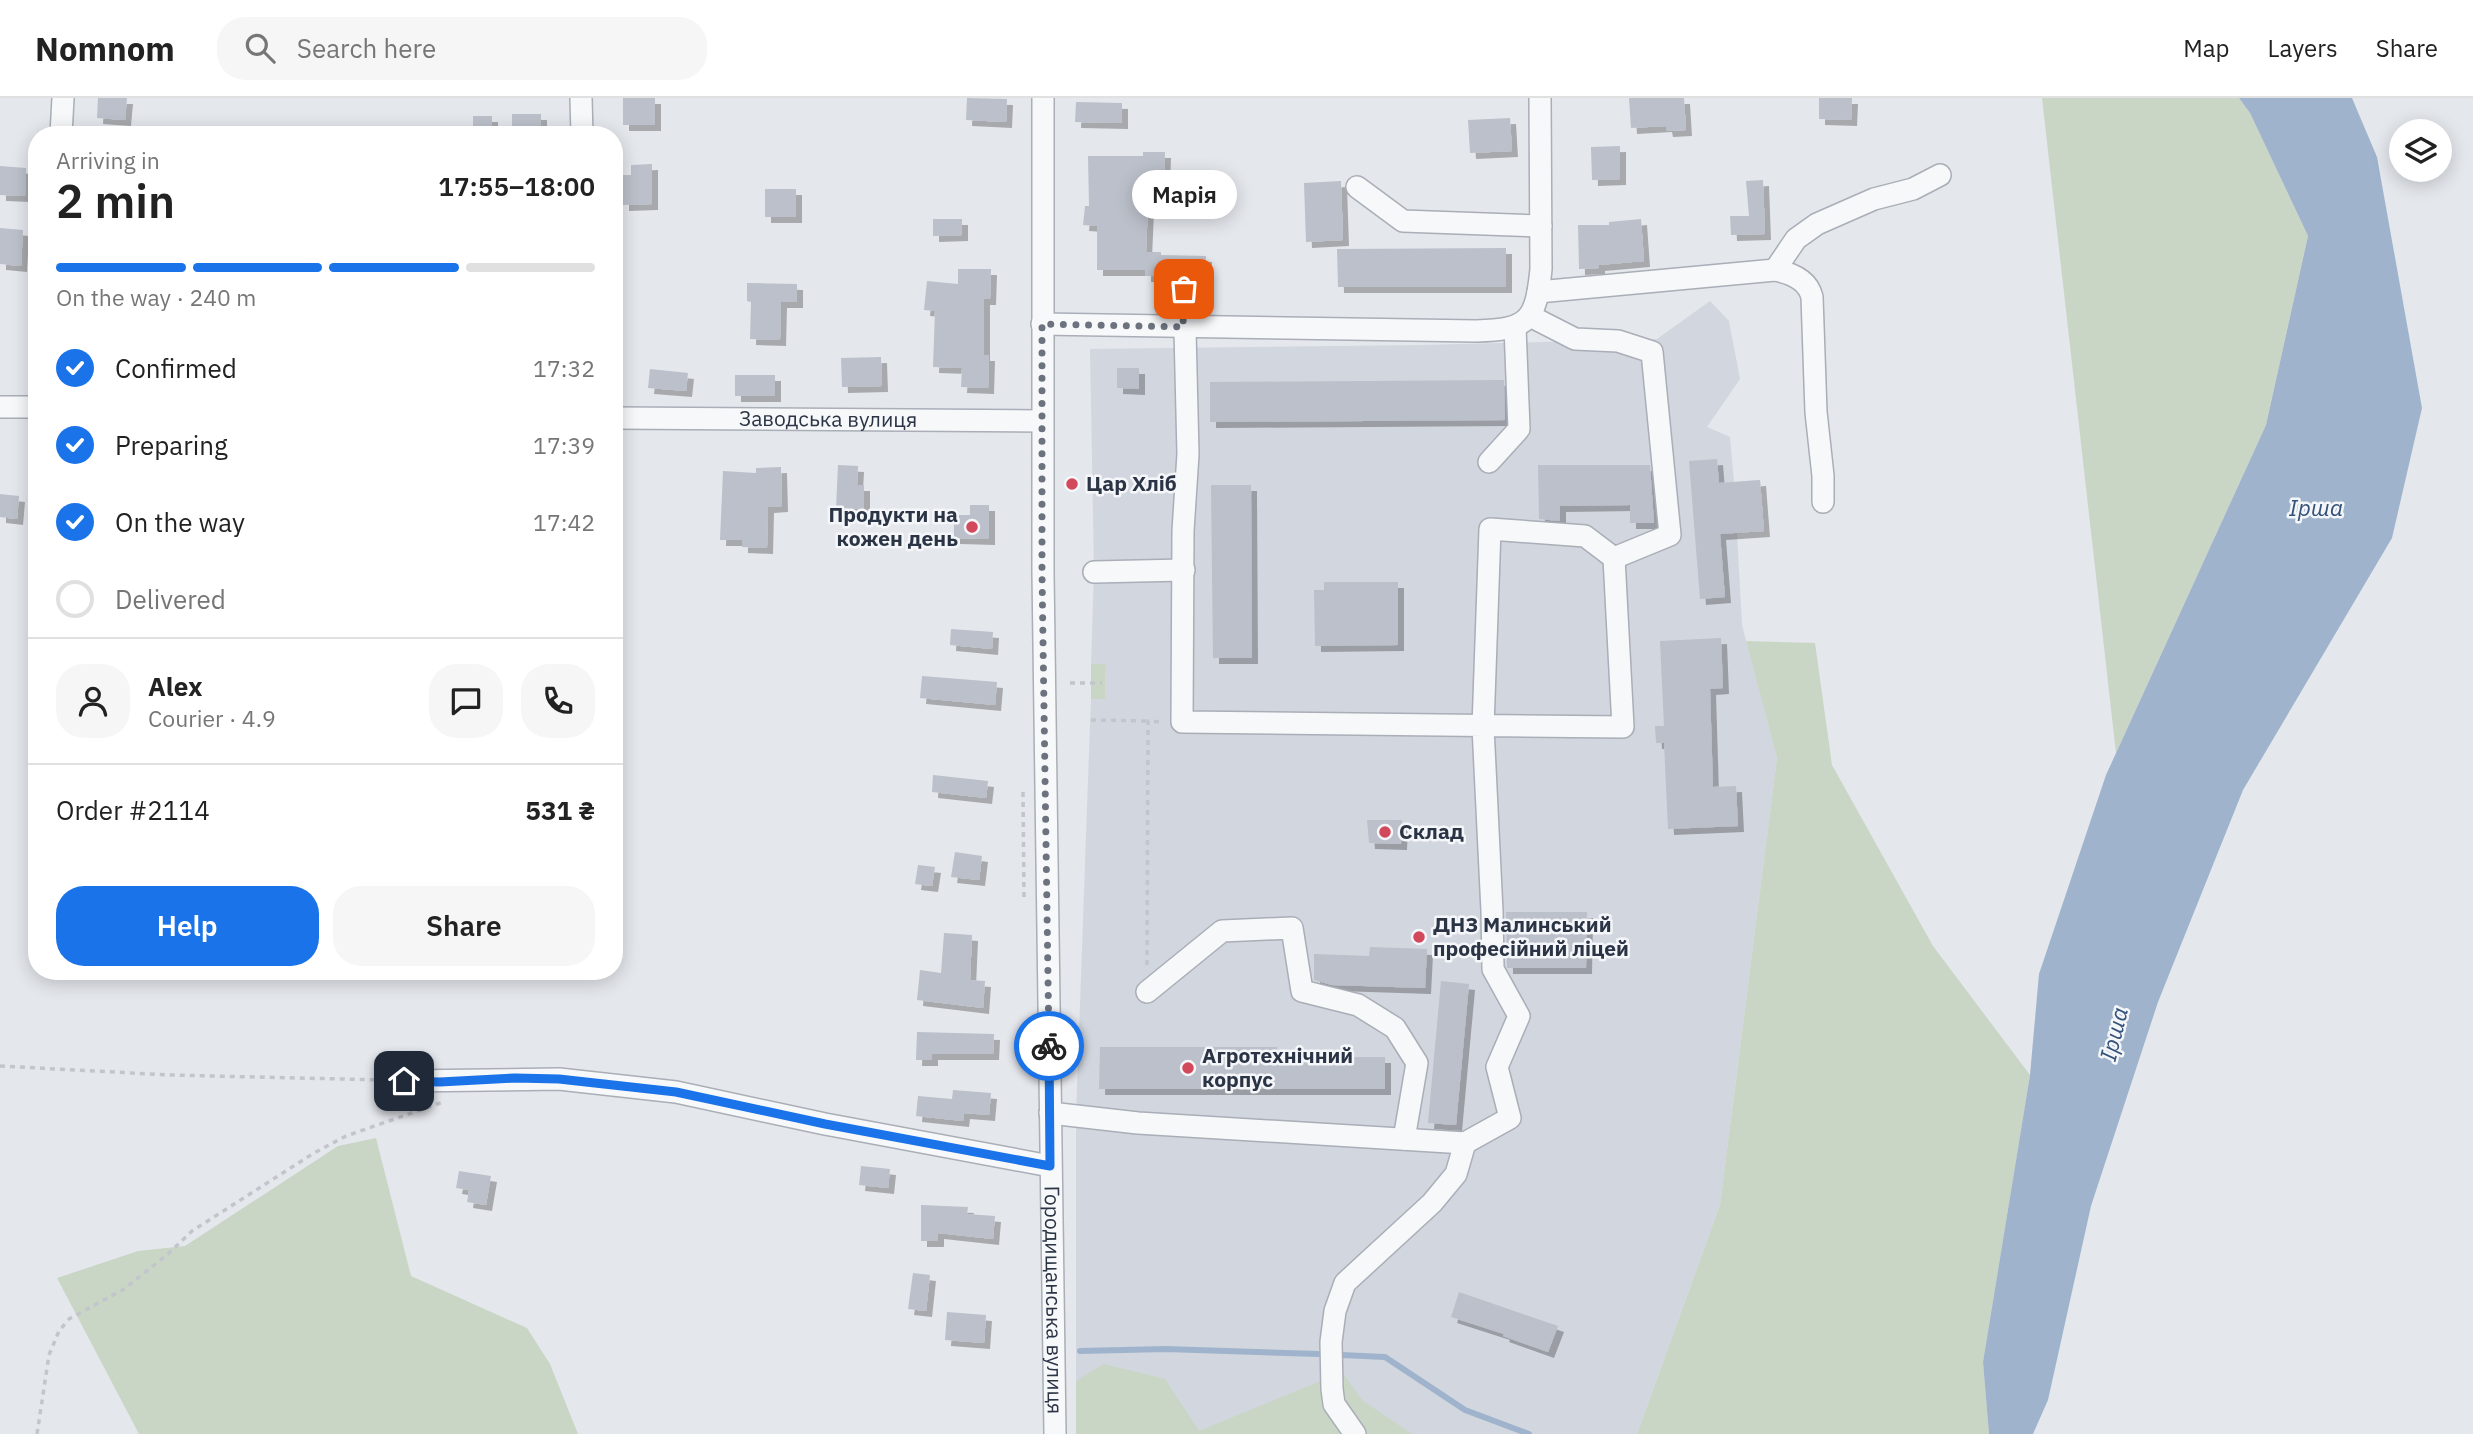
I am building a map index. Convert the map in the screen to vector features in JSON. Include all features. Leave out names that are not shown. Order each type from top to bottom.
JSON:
[{"type":"street","points":[[61,126],[63,98]]},
{"type":"street","points":[[581,98],[582,126]]},
{"type":"street","name":"Городищанська вулиця","points":[[1043,98],[1042,421],[1055,1434]]},
{"type":"street","points":[[1489,462],[1519,429],[1522,321],[1538,292],[1541,226],[1540,98]]},
{"type":"street","points":[[1775,270],[1796,239],[1817,224],[1874,199],[1913,189],[1940,175]]},
{"type":"street","points":[[1357,187],[1403,221],[1541,226]]},
{"type":"street","points":[[1538,292],[1775,270],[1801,280],[1807,285],[1812,297],[1816,412],[1823,502]]},
{"type":"street","points":[[1184,289],[1188,454],[1182,722],[1623,727],[1614,558]]},
{"type":"street","points":[[1042,324],[1476,331],[1507,330],[1522,321]]},
{"type":"street","points":[[1522,321],[1575,340],[1618,341],[1652,352],[1670,535],[1614,558]]},
{"type":"street","points":[[0,407],[28,407]]},
{"type":"street","name":"Заводська вулиця","points":[[623,418],[1042,421]]},
{"type":"street","points":[[1049,1113],[1138,1123],[1465,1143],[1510,1118],[1497,1067],[1519,1016],[1493,969],[1483,727],[1489,529],[1585,537],[1614,558]]},
{"type":"street","points":[[1094,572],[1184,570]]},
{"type":"street","points":[[1147,992],[1222,931],[1292,928],[1302,991],[1358,1005],[1395,1028],[1417,1063],[1404,1139]]},
{"type":"street","name":"Городищанська вулиця","points":[[404,1081],[559,1079],[676,1092],[825,1124],[1050,1166]]},
{"type":"street","points":[[1355,1434],[1334,1404],[1332,1389],[1335,1311],[1345,1283],[1432,1203],[1456,1174],[1465,1143]]},
{"type":"path","points":[[1070,683],[1102,683]]},
{"type":"path","points":[[1091,720],[1182,722]]},
{"type":"path","points":[[1147,992],[1148,722]]},
{"type":"path","points":[[0,1066],[170,1075],[404,1081]]},
{"type":"path","points":[[37,1434],[49,1355],[59,1331],[69,1319],[124,1289],[192,1231],[314,1153],[345,1136],[449,1100]]},
{"type":"shaded area","name":"ДНЗ Малинський професійний ліцей","points":[[1710,301],[1729,321],[1740,379],[1707,427],[1730,437],[1734,482],[1760,480],[1764,531],[1737,533],[1742,625],[1777,758],[1720,1205],[1637,1434],[1076,1434],[1076,1116],[1091,699],[1105,699],[1106,665],[1091,664],[1094,572],[1090,349],[1657,339]]},
{"type":"green space","points":[[2042,98],[2239,98],[2250,113],[2308,236],[2266,425],[2116,753]]},
{"type":"green space","points":[[1746,641],[1815,643],[1832,765],[1933,946],[2030,1075],[1983,1362],[1989,1434],[1637,1434],[1720,1205],[1777,758]]},
{"type":"green space","points":[[1091,664],[1106,664],[1105,699],[1091,699]]},
{"type":"green space","points":[[376,1138],[411,1276],[527,1328],[550,1364],[578,1434],[139,1434],[57,1278],[138,1251],[185,1246],[338,1146]]},
{"type":"green space","points":[[1104,1364],[1165,1379],[1199,1431],[1342,1372],[1362,1400],[1412,1434],[1076,1434],[1076,1381]]},
{"type":"water","name":"Ірша","points":[[2239,98],[2352,98],[2377,157],[2422,408],[2392,538],[2243,790],[2158,1002],[2091,1206],[2048,1400],[2033,1434],[1989,1434],[1983,1362],[2030,1075],[2039,974],[2106,775],[2266,425],[2308,236],[2250,113]]},
{"type":"building","points":[[98,98],[127,98],[125,120],[97,118]]},
{"type":"building","points":[[623,98],[655,98],[655,125],[623,125]]},
{"type":"building","points":[[967,98],[1007,99],[1006,122],[966,120]]},
{"type":"building","points":[[1629,98],[1684,98],[1686,130],[1667,131],[1666,126],[1631,128]]},
{"type":"building","points":[[1819,98],[1852,98],[1851,120],[1819,119]]},
{"type":"building","points":[[1076,102],[1122,103],[1122,123],[1075,122]]},
{"type":"building","points":[[512,114],[541,114],[541,126],[512,126]]},
{"type":"building","points":[[473,116],[492,116],[492,126],[473,126]]},
{"type":"building","points":[[1510,118],[1512,151],[1470,153],[1468,120]]},
{"type":"building","points":[[1620,146],[1620,179],[1592,180],[1591,147]]},
{"type":"building","points":[[1143,152],[1165,152],[1164,183],[1149,183],[1146,252],[1206,256],[1204,289],[1197,289],[1195,282],[1184,276],[1177,278],[1169,289],[1169,276],[1145,276],[1145,270],[1097,270],[1097,226],[1083,225],[1085,206],[1089,206],[1088,156],[1143,156]]},
{"type":"building","points":[[652,164],[652,204],[623,205],[623,175],[631,175],[631,165]]},
{"type":"building","points":[[0,166],[26,168],[25,196],[0,195]]},
{"type":"building","points":[[1763,180],[1765,234],[1731,235],[1730,216],[1749,216],[1746,181]]},
{"type":"building","points":[[1341,181],[1343,240],[1306,242],[1304,183]]},
{"type":"building","points":[[765,189],[796,189],[796,217],[765,217]]},
{"type":"building","points":[[933,219],[962,219],[962,235],[933,236]]},
{"type":"building","points":[[1641,219],[1644,261],[1579,269],[1578,225],[1609,225],[1609,222]]},
{"type":"building","points":[[0,228],[23,230],[21,266],[0,264]]},
{"type":"building","points":[[1506,248],[1506,287],[1338,287],[1337,249]]},
{"type":"building","points":[[958,269],[991,269],[990,299],[984,299],[984,355],[989,355],[988,388],[961,387],[962,368],[933,367],[935,311],[924,310],[927,281],[958,284]]},
{"type":"building","points":[[747,283],[797,284],[797,302],[781,302],[780,340],[750,339],[751,302],[747,301]]},
{"type":"building","points":[[881,357],[882,386],[842,387],[841,358]]},
{"type":"building","points":[[1117,368],[1139,368],[1139,389],[1117,388]]},
{"type":"building","points":[[650,369],[688,373],[686,391],[648,388]]},
{"type":"building","points":[[735,375],[775,375],[775,396],[735,396]]},
{"type":"building","points":[[1504,380],[1505,420],[1210,422],[1210,382]]},
{"type":"building","points":[[1717,459],[1719,483],[1760,480],[1764,531],[1720,534],[1725,597],[1700,599],[1689,461]]},
{"type":"building","points":[[838,465],[858,466],[857,485],[864,485],[864,509],[836,508]]},
{"type":"building","points":[[1538,465],[1650,465],[1654,523],[1630,523],[1630,505],[1560,506],[1560,521],[1539,519]]},
{"type":"building","points":[[781,467],[782,506],[768,507],[767,548],[742,547],[742,540],[720,540],[723,471],[756,473],[756,468]]},
{"type":"building","points":[[1211,485],[1251,485],[1252,658],[1213,658]]},
{"type":"building","points":[[0,494],[19,496],[17,519],[0,517]]},
{"type":"building","name":"Продукти на кожен день","points":[[970,505],[989,505],[989,539],[954,538],[954,515],[970,515]]},
{"type":"building","points":[[1324,582],[1398,582],[1398,645],[1315,646],[1314,590],[1324,590]]},
{"type":"building","points":[[951,629],[993,632],[992,649],[950,645]]},
{"type":"building","points":[[1721,638],[1723,688],[1710,689],[1713,787],[1736,786],[1738,826],[1668,829],[1664,743],[1656,743],[1655,726],[1664,726],[1660,641]]},
{"type":"building","points":[[922,676],[997,682],[995,705],[920,698]]},
{"type":"building","points":[[933,775],[988,781],[986,798],[932,792]]},
{"type":"building","name":"Склад","points":[[1367,820],[1402,820],[1401,844],[1369,843]]},
{"type":"building","points":[[955,852],[982,856],[979,880],[951,877]]},
{"type":"building","points":[[918,865],[935,867],[932,886],[915,884]]},
{"type":"building","points":[[1506,912],[1587,912],[1586,968],[1507,968]]},
{"type":"building","points":[[944,933],[972,935],[970,980],[985,981],[983,1008],[917,1000],[920,970],[941,973]]},
{"type":"building","points":[[1370,947],[1427,949],[1425,988],[1332,985],[1314,980],[1314,954],[1369,956]]},
{"type":"building","points":[[1441,981],[1469,984],[1456,1125],[1428,1123]]},
{"type":"building","points":[[917,1032],[994,1034],[993,1054],[932,1054],[932,1060],[916,1060]]},
{"type":"building","name":"Агротехнічний корпус","points":[[1100,1047],[1277,1047],[1277,1057],[1385,1057],[1385,1089],[1099,1089]]},
{"type":"building","points":[[953,1090],[991,1093],[989,1115],[964,1113],[963,1121],[916,1116],[918,1096],[952,1099]]},
{"type":"building","points":[[861,1166],[890,1169],[888,1188],[859,1185]]},
{"type":"building","points":[[459,1171],[491,1176],[486,1205],[467,1202],[469,1190],[456,1188]]},
{"type":"building","points":[[921,1205],[968,1207],[967,1214],[995,1216],[993,1239],[938,1233],[938,1241],[921,1241]]},
{"type":"building","points":[[913,1273],[930,1275],[926,1311],[908,1309]]},
{"type":"building","points":[[1459,1292],[1558,1326],[1548,1352],[1451,1317]]},
{"type":"building","points":[[947,1312],[986,1315],[984,1343],[945,1340]]},
{"type":"waterway","points":[[1080,1351],[1166,1349],[1318,1354]]},
{"type":"waterway","points":[[1341,1355],[1385,1357],[1465,1410],[1529,1434]]},
{"type":"way so far","points":[[1049,1046],[1042,573],[1042,324],[1183,327],[1184,289]]},
{"type":"place","name":"Марія","points":[[1184,289]]},
{"type":"place","name":"Цар Хліб","points":[[1072,484]]},
{"type":"place","name":"Продукти на кожен день","points":[[972,527]]},
{"type":"place","name":"Склад","points":[[1385,832]]},
{"type":"place","name":"ДНЗ Малинський професійний ліцей","points":[[1419,937]]},
{"type":"place","name":"Агротехнічний корпус","points":[[1188,1068]]},
{"type":"route","points":[[404,1081],[559,1079],[676,1092],[825,1124],[1050,1166],[1049,1046]]}]
